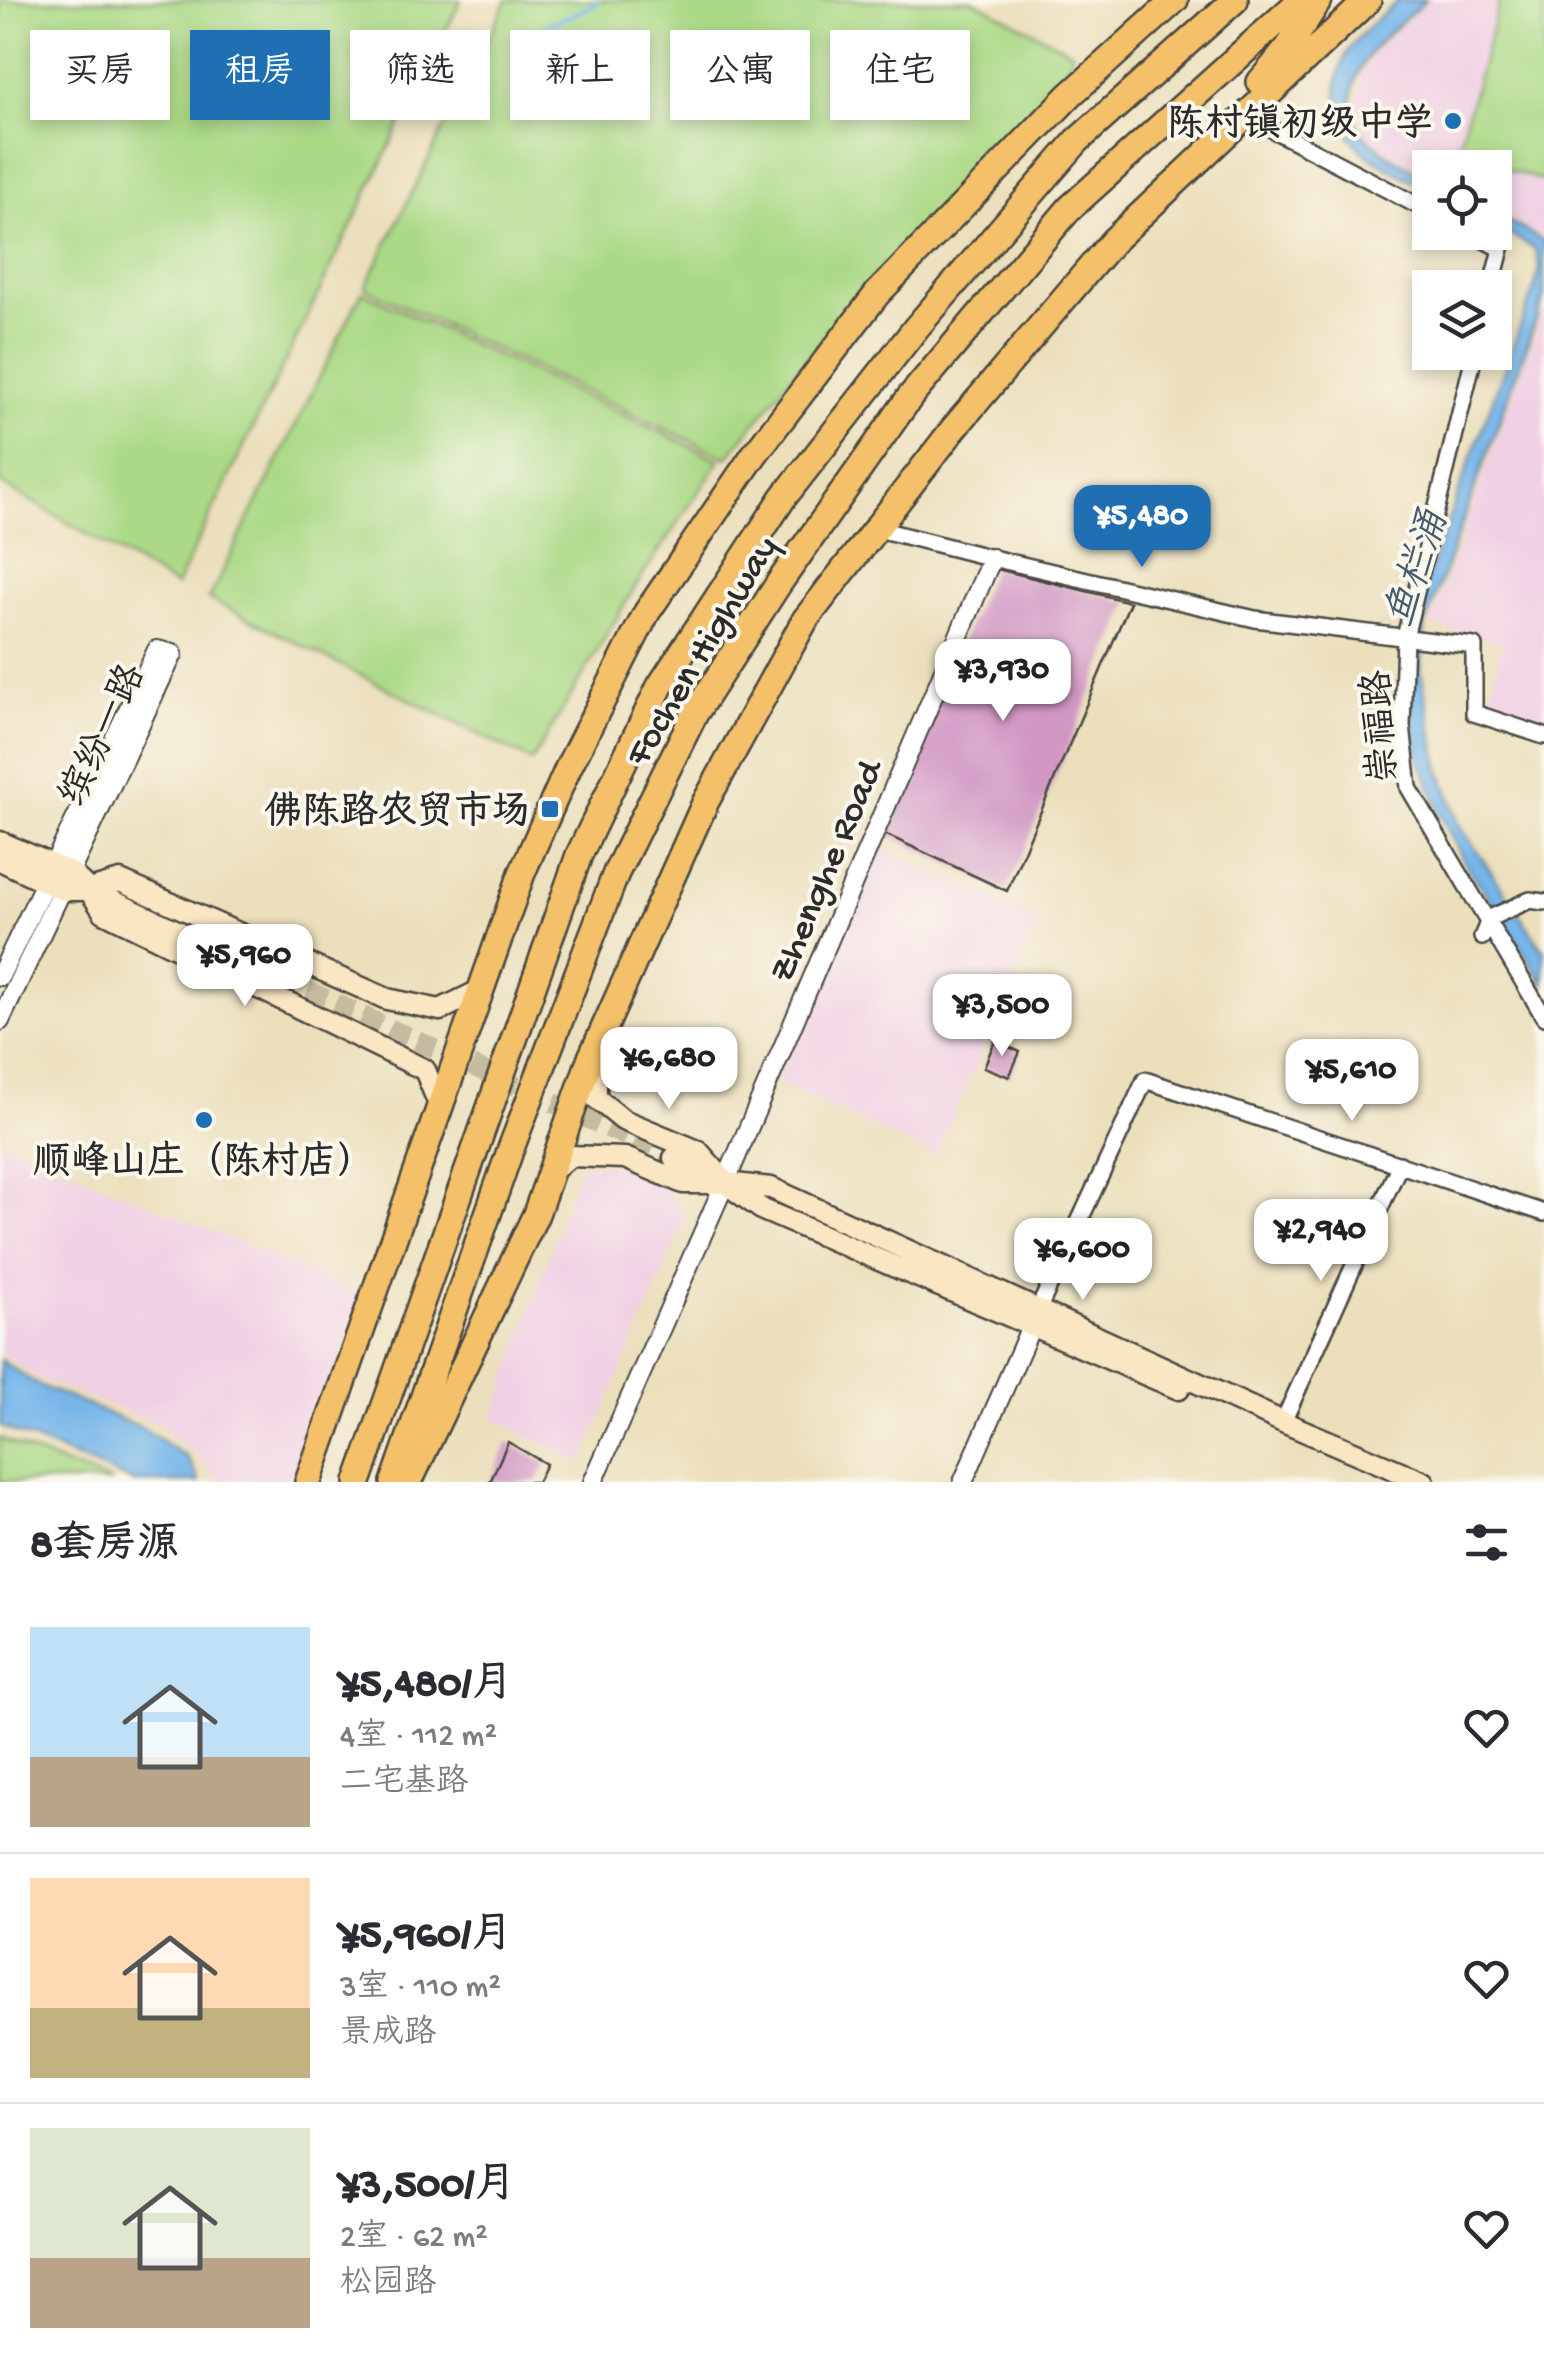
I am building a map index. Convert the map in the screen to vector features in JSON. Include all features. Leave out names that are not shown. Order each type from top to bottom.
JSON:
[{"type":"highway","points":[[308,1482],[522,873],[569,766],[648,612],[754,455],[877,294],[1070,95],[1175,0]]},
{"type":"highway","points":[[1070,95],[1197,0]]},
{"type":"highway","name":"Fochen Highway","points":[[358,1482],[579,855],[660,686],[783,498],[916,328],[1077,141],[1235,0]]},
{"type":"highway","name":"Fochen Highway","points":[[394,1482],[510,1151],[616,873],[694,715],[779,583],[922,382],[1070,208],[1301,0]]},
{"type":"highway","points":[[1183,174],[1288,48],[1319,0]]},
{"type":"highway","points":[[409,1482],[536,1214],[598,1042],[705,803],[805,620],[954,426],[1113,241],[1368,0]]},
{"type":"main road","points":[[0,842],[59,877],[253,966]]},
{"type":"main road","points":[[0,860],[59,877]]},
{"type":"main road","points":[[89,890],[120,881],[387,999],[440,1010],[480,990]]},
{"type":"main road","points":[[89,890],[104,912],[424,1070],[440,1107]]},
{"type":"main road","points":[[598,1042],[596,1098],[623,1120],[698,1151],[726,1183]]},
{"type":"main road","points":[[551,1172],[570,1156],[625,1158],[683,1183],[771,1188],[1035,1317],[1392,1482]]},
{"type":"main road","points":[[674,1158],[726,1183]]},
{"type":"main road","points":[[1035,1317],[1424,1482]]},
{"type":"street","points":[[1245,115],[1412,203]]},
{"type":"street","name":"崇福路","points":[[1471,370],[1404,638],[1402,726],[1409,788],[1490,918],[1544,1017]]},
{"type":"street","points":[[874,528],[1255,619],[1474,646],[1474,713],[1544,736]]},
{"type":"street","name":"Zhenghe Road","points":[[593,1482],[726,1183],[992,558]]},
{"type":"street","name":"缤纷一路","points":[[0,976],[59,877],[173,654],[157,650],[59,877],[0,1021]]},
{"type":"street","points":[[1482,937],[1490,918],[1530,900],[1544,902]]},
{"type":"street","points":[[963,1482],[1145,1080],[1544,1213]]},
{"type":"street","points":[[1283,1422],[1400,1164]]},
{"type":"shaded area","name":"陈村镇初级中学","points":[[1430,0],[1544,0],[1544,237],[1512,220],[1512,150],[1412,150],[1412,166],[1369,138],[1357,105],[1360,78],[1374,52]]},
{"type":"shaded area","points":[[1544,307],[1544,726],[1488,709],[1502,642],[1430,625]]},
{"type":"shaded area","points":[[877,847],[1039,920],[935,1156],[777,1082]]},
{"type":"shaded area","points":[[0,1141],[363,1295],[297,1482],[222,1482],[158,1424],[39,1379],[0,1353]]},
{"type":"shaded area","points":[[606,1164],[657,1180],[686,1218],[582,1463],[494,1418],[579,1167]]},
{"type":"green space","points":[[0,0],[461,0],[446,30],[350,30],[350,120],[403,120],[176,586],[0,483]]},
{"type":"green space","points":[[507,0],[973,0],[1072,52],[1065,76],[853,300],[727,458],[365,288],[448,120],[490,120],[490,34]]},
{"type":"green space","points":[[1500,0],[1544,0],[1544,181],[1512,171],[1512,150],[1457,150]]},
{"type":"green space","points":[[362,292],[720,460],[638,582],[532,761],[209,599]]},
{"type":"green space","points":[[0,1438],[36,1454],[112,1482],[0,1482]]},
{"type":"water","points":[[1399,0],[1426,0],[1376,46],[1353,89],[1353,110],[1364,135],[1412,169],[1412,180],[1363,151],[1345,128],[1340,114],[1340,72],[1345,57],[1362,33]]},
{"type":"water","points":[[1512,223],[1544,241],[1544,298],[1425,625],[1421,671],[1439,766],[1459,824],[1544,951],[1544,985],[1466,865],[1440,814],[1409,721],[1408,660],[1422,591],[1504,370],[1512,370],[1512,348],[1536,283],[1539,266],[1535,249],[1512,236]]},
{"type":"water","points":[[0,1360],[38,1385],[141,1427],[188,1458],[200,1482],[134,1482],[0,1426]]},
{"type":"building","points":[[993,568],[1130,602],[1007,891],[880,832]]},
{"type":"building","points":[[995,1041],[1020,1052],[1009,1077],[984,1067]]},
{"type":"building","points":[[508,1442],[546,1464],[537,1482],[490,1482]]},
{"type":"waterway","points":[[546,26],[592,6],[597,0]]},
{"type":"tunnel","points":[[253,966],[674,1158]]},
{"type":"place","name":"陈村镇初级中学","points":[[1453,121]]},
{"type":"place","name":"佛陈路农贸市场","points":[[550,809]]},
{"type":"place","name":"顺峰山庄（陈村店）","points":[[204,1120]]},
{"type":"water label","name":"鱼栏涌","points":[[1414,568]]}]
